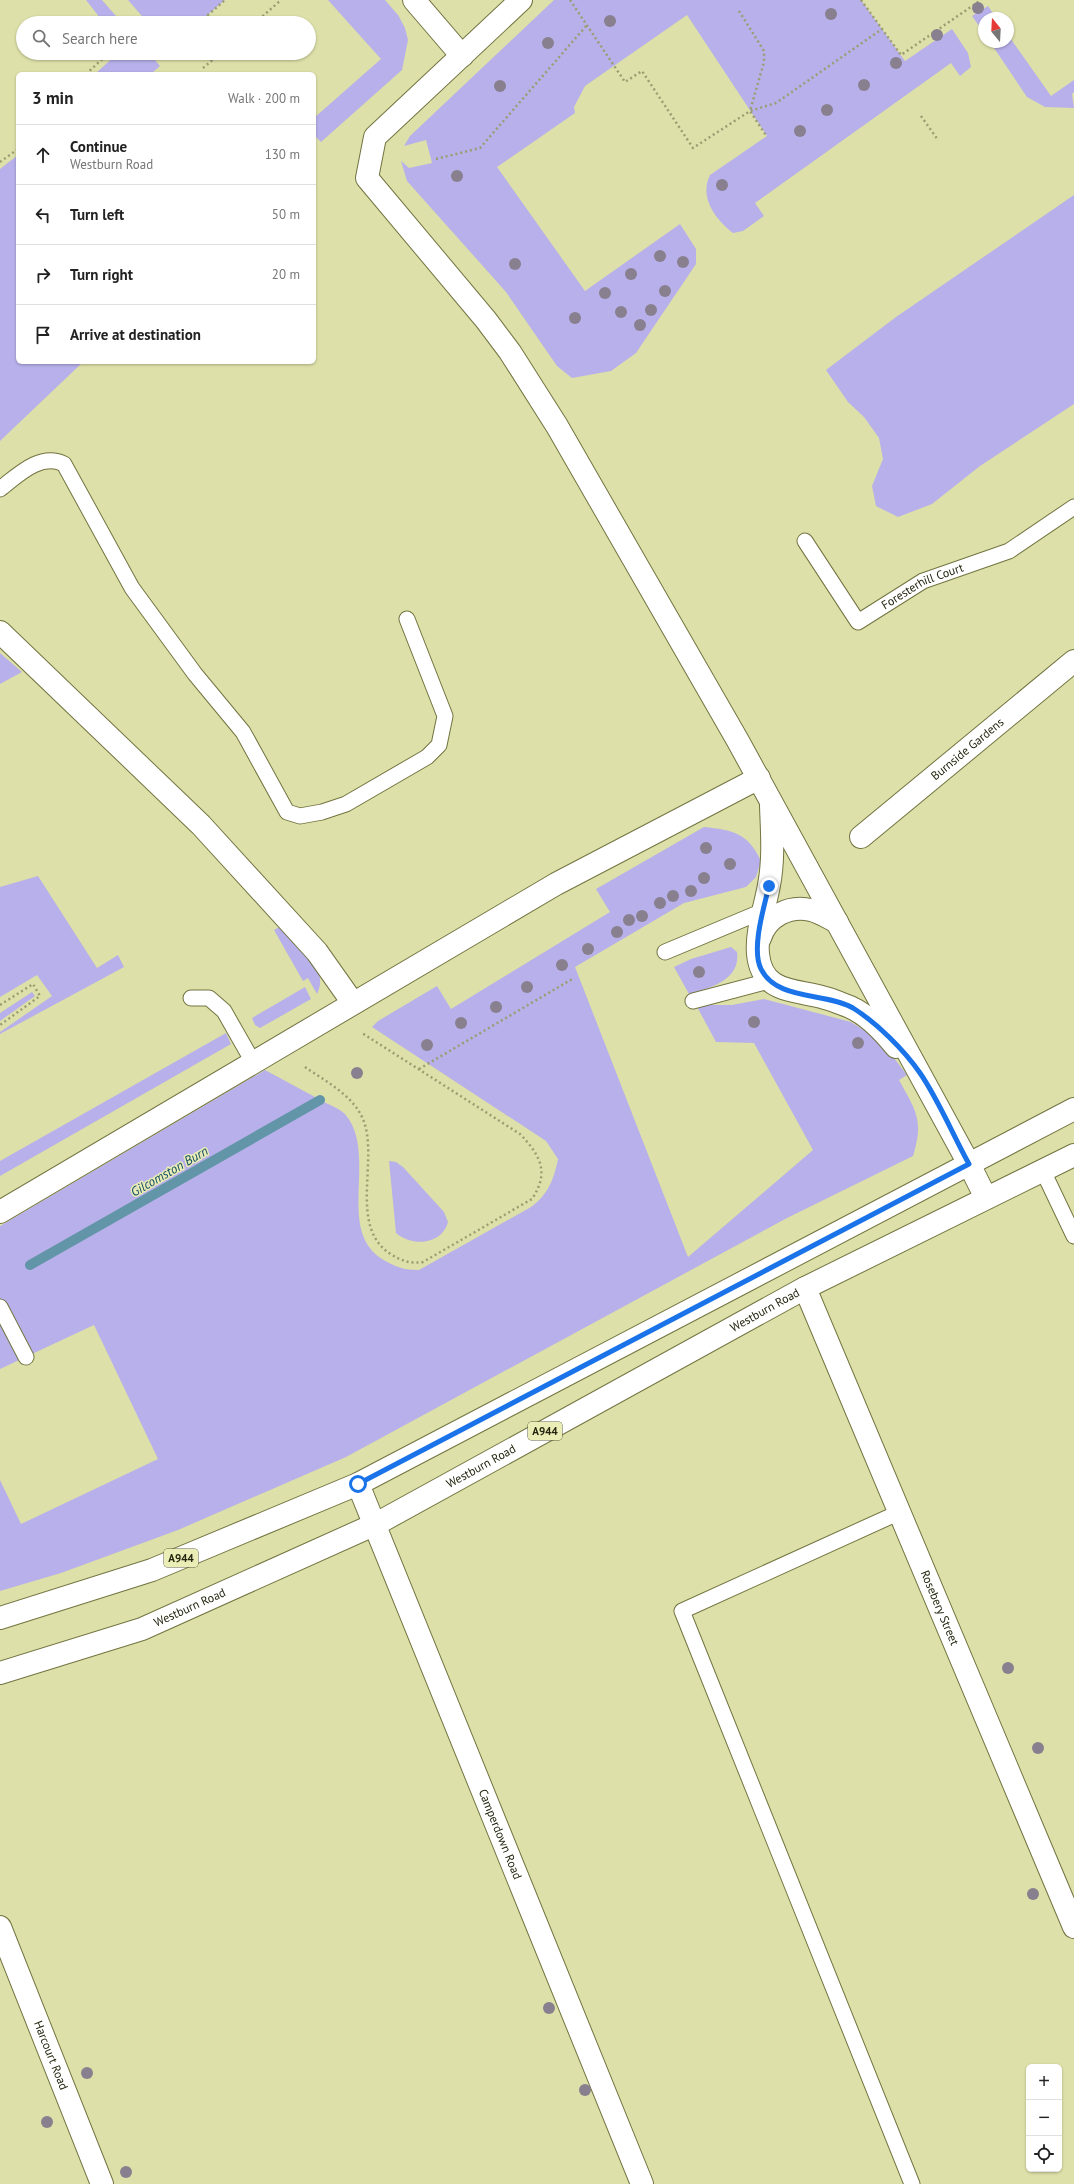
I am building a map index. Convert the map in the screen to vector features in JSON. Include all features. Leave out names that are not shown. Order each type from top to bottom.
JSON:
[{"type":"street","points":[[414,0],[462,56]]},
{"type":"street","points":[[521,0],[375,137],[367,178],[486,320],[510,352],[561,433],[759,778],[920,1073],[986,1198]]},
{"type":"street","points":[[0,632],[201,825],[317,952],[353,1003]]},
{"type":"street","name":"Burnside Gardens","points":[[862,836],[1074,661]]},
{"type":"street","points":[[0,1212],[333,1014],[556,884],[759,778]]},
{"type":"street","points":[[771,801],[772,864],[759,943],[760,968],[769,981],[782,988],[825,998],[852,1008],[881,1030],[920,1073]]},
{"type":"street","points":[[759,943],[763,929],[771,919],[782,912],[797,909],[812,910],[837,922]]},
{"type":"street","name":"A944","points":[[0,1618],[152,1570],[358,1484],[1074,1109]]},
{"type":"street","name":"Westburn Road","points":[[0,1673],[142,1629],[374,1525],[805,1288],[1074,1155]]},
{"type":"street","name":"Rosebery Street","points":[[805,1288],[1074,1927]]},
{"type":"street","name":"Camperdown Road","points":[[358,1484],[642,2184]]},
{"type":"street","name":"Harcourt Road","points":[[0,1927],[102,2184]]},
{"type":"lane","points":[[0,489],[29,466],[56,460],[64,464],[132,588],[195,674],[243,732],[288,812],[300,816],[322,812],[346,804],[427,757],[439,745],[445,716],[407,619]]},
{"type":"lane","name":"Foresterhill Court","points":[[804,540],[858,622],[923,582],[1009,551],[1074,507]]},
{"type":"lane","points":[[665,952],[764,911]]},
{"type":"lane","points":[[693,1001],[769,981]]},
{"type":"lane","points":[[191,998],[209,998],[224,1011],[253,1062]]},
{"type":"lane","points":[[1043,1171],[1074,1236]]},
{"type":"lane","points":[[0,1307],[26,1357]]},
{"type":"lane","points":[[900,1512],[682,1611],[912,2184]]},
{"type":"path","points":[[209,16],[208,15],[225,0]]},
{"type":"path","points":[[263,16],[280,0]]},
{"type":"path","points":[[570,0],[625,82],[642,71],[693,148],[750,111],[776,103],[882,29]]},
{"type":"path","points":[[861,0],[901,55],[981,0]]},
{"type":"path","points":[[739,11],[764,51],[764,62],[750,111],[767,137]]},
{"type":"path","points":[[436,159],[480,148],[587,25]]},
{"type":"path","points":[[88,72],[101,60]]},
{"type":"path","points":[[203,68],[213,60]]},
{"type":"path","points":[[921,116],[938,140]]},
{"type":"path","points":[[0,162],[16,150]]},
{"type":"path","points":[[419,1069],[574,978]]},
{"type":"path","points":[[0,1005],[33,984],[40,996],[0,1025]]},
{"type":"path","points":[[277,1048],[351,1100],[362,1118],[367,1136],[367,1208],[370,1227],[377,1241],[387,1252],[401,1260],[414,1264],[423,1262],[526,1204],[532,1199],[540,1186],[542,1167],[536,1150],[520,1134],[333,1014]]},
{"type":"shaded area","points":[[86,0],[102,0],[116,16],[99,16]]},
{"type":"shaded area","points":[[128,0],[225,0],[206,16],[142,16]]},
{"type":"shaded area","points":[[328,0],[385,0],[398,15],[405,28],[408,40],[402,70],[321,142],[316,137],[316,116],[381,59]]},
{"type":"shaded area","points":[[554,0],[861,0],[905,61],[952,29],[968,53],[971,67],[960,76],[951,63],[755,203],[764,216],[743,231],[733,233],[720,221],[711,207],[706,191],[707,183],[710,175],[767,136],[687,15],[585,86],[574,107],[575,113],[497,167],[585,291],[680,224],[696,249],[696,264],[636,353],[611,371],[572,378],[557,366],[506,292],[407,181],[401,161],[409,168],[432,163],[426,140],[404,146],[410,136]]},
{"type":"shaded area","points":[[988,6],[992,12],[978,12]]},
{"type":"shaded area","points":[[978,12],[978,24],[972,16]]},
{"type":"shaded area","points":[[1014,44],[1051,96],[1074,80],[1074,92],[1072,94],[1074,108],[1045,107],[1027,97],[994,48],[1014,48]]},
{"type":"shaded area","points":[[110,60],[155,60],[160,66],[153,72],[97,72]]},
{"type":"shaded area","points":[[16,157],[16,364],[81,364],[0,441],[0,169]]},
{"type":"shaded area","points":[[1074,195],[1074,404],[980,466],[932,504],[898,517],[876,506],[872,486],[883,459],[879,438],[864,417],[848,402],[826,370],[896,317]]},
{"type":"shaded area","points":[[0,653],[22,672],[0,684]]},
{"type":"shaded area","points":[[704,827],[731,832],[745,839],[751,844],[761,861],[756,877],[746,887],[684,903],[575,967],[688,1257],[813,1150],[754,1043],[716,1042],[696,1005],[732,1005],[764,999],[851,1022],[872,1035],[891,1054],[907,1075],[899,1080],[914,1108],[918,1124],[918,1133],[913,1156],[787,1218],[346,1457],[178,1530],[61,1573],[0,1591],[0,1480],[21,1524],[158,1459],[94,1325],[0,1369],[0,1226],[265,1070],[345,1114],[354,1130],[359,1149],[359,1210],[361,1229],[368,1246],[382,1259],[391,1264],[404,1269],[419,1270],[531,1207],[546,1192],[552,1180],[558,1159],[546,1141],[372,1027],[378,1021],[437,986],[451,1009],[610,912],[596,889]]},
{"type":"shaded area","points":[[38,876],[97,968],[118,955],[124,967],[0,1034],[0,1032],[52,996],[37,975],[0,997],[0,887]]},
{"type":"shaded area","points":[[281,926],[310,957],[316,966],[320,975],[320,984],[317,994],[308,978],[303,981],[274,930]]},
{"type":"shaded area","points":[[731,947],[737,952],[737,962],[734,970],[729,976],[706,989],[689,994],[674,967],[691,959]]},
{"type":"shaded area","points":[[305,987],[311,999],[260,1028],[255,1025],[252,1018]]},
{"type":"shaded area","points":[[32,992],[35,996],[0,1021],[0,1013]]},
{"type":"shaded area","points":[[226,1033],[231,1044],[0,1176],[0,1161]]},
{"type":"shaded area","points":[[389,1161],[396,1162],[403,1167],[444,1212],[448,1222],[445,1230],[440,1235],[433,1239],[418,1242],[396,1233]]},
{"type":"waterway","name":"Gilcomston Burn","points":[[30,1265],[320,1100]]},
{"type":"route","points":[[358,1484],[969,1164],[920,1073],[881,1030],[852,1008],[825,998],[782,988],[769,981],[760,968],[758,953],[760,924],[769,886]]}]
